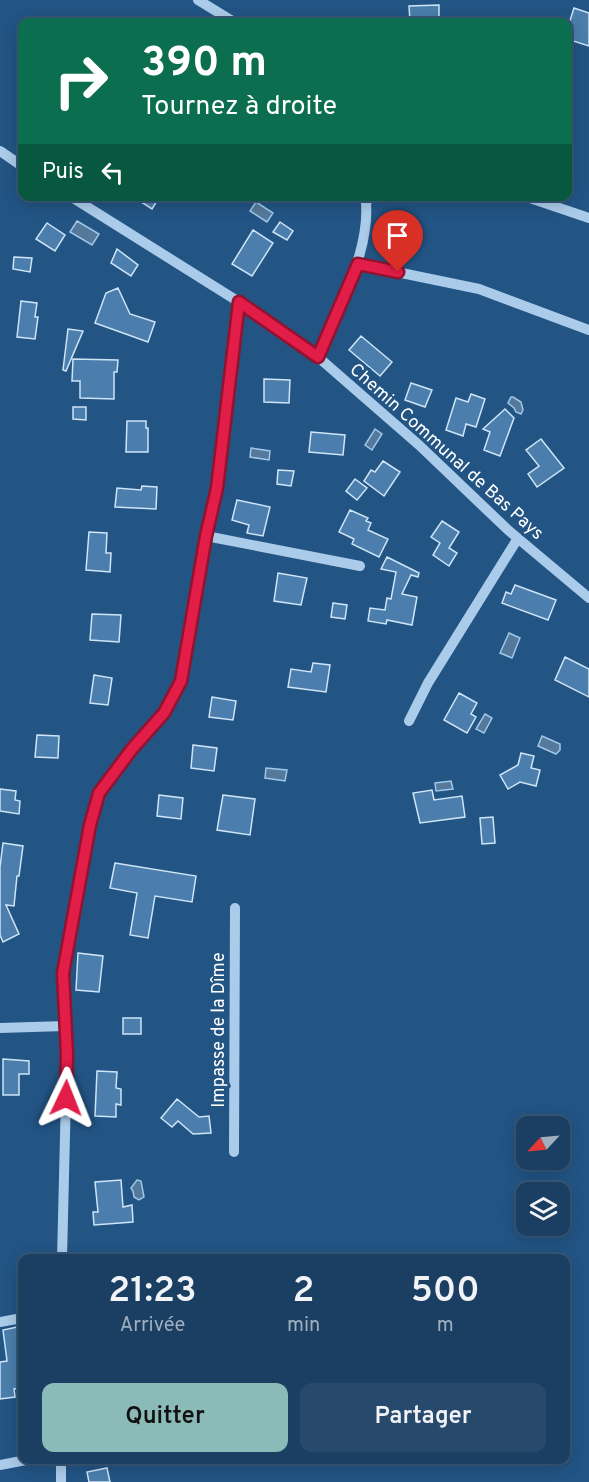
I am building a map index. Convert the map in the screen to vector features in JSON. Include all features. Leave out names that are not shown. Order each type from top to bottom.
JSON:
[{"type":"street","points":[[198,0],[227,18]]},
{"type":"street","points":[[0,151],[18,163]]},
{"type":"street","name":"Chemin Communal de Bas Pays","points":[[78,201],[239,302],[318,357],[419,445],[518,538],[589,598]]},
{"type":"street","points":[[318,357],[358,264],[368,201]]},
{"type":"street","points":[[539,201],[589,218]]},
{"type":"street","points":[[358,264],[479,289],[589,330]]},
{"type":"street","points":[[62,1254],[67,1054],[63,973],[90,825],[99,793],[132,749],[164,713],[181,681],[206,536],[217,488],[239,302]]},
{"type":"street","points":[[206,536],[360,566]]},
{"type":"street","points":[[410,721],[428,683],[518,538]]},
{"type":"street","name":"Impasse de la Dîme","points":[[234,1152],[235,908]]},
{"type":"street","points":[[0,1028],[65,1026]]},
{"type":"street","points":[[0,1322],[18,1319]]},
{"type":"street","points":[[0,1465],[18,1462]]},
{"type":"street","points":[[61,1464],[61,1482]]},
{"type":"water","points":[[256,202],[273,213],[267,222],[250,211]]},
{"type":"water","points":[[77,221],[99,234],[92,245],[70,232]]},
{"type":"water","points":[[511,397],[521,402],[523,410],[521,414],[508,403]]},
{"type":"water","points":[[375,429],[382,434],[372,450],[365,445]]},
{"type":"water","points":[[251,448],[270,451],[269,460],[250,457]]},
{"type":"water","points":[[509,633],[520,638],[512,658],[500,653]]},
{"type":"water","points":[[485,714],[492,718],[484,733],[476,729]]},
{"type":"water","points":[[542,736],[560,744],[560,750],[556,754],[538,746]]},
{"type":"water","points":[[266,768],[287,770],[285,781],[265,778]]},
{"type":"water","points":[[451,781],[453,789],[436,791],[435,783]]},
{"type":"water","points":[[137,1180],[141,1181],[144,1197],[139,1200],[134,1197],[131,1188]]},
{"type":"building","points":[[439,5],[439,18],[410,18],[409,6]]},
{"type":"building","points":[[574,8],[589,13],[589,46],[572,41],[571,18]]},
{"type":"building","points":[[140,201],[157,201],[152,209]]},
{"type":"building","points":[[280,222],[293,231],[287,240],[273,232]]},
{"type":"building","points":[[47,223],[65,235],[55,251],[36,239]]},
{"type":"building","points":[[253,230],[273,243],[252,276],[232,264]]},
{"type":"building","points":[[117,249],[138,265],[131,276],[111,263]]},
{"type":"building","points":[[14,257],[32,258],[30,272],[13,269]]},
{"type":"building","points":[[118,288],[130,314],[155,322],[148,342],[95,323],[106,293]]},
{"type":"building","points":[[21,301],[37,303],[35,339],[17,337]]},
{"type":"building","points":[[68,329],[83,331],[66,371],[63,370]]},
{"type":"building","points":[[361,336],[392,362],[380,376],[349,350]]},
{"type":"building","points":[[73,359],[118,360],[117,372],[114,372],[114,399],[80,398],[80,381],[72,381]]},
{"type":"building","points":[[264,379],[290,380],[289,403],[264,402]]},
{"type":"building","points":[[411,383],[432,390],[425,407],[405,400]]},
{"type":"building","points":[[471,394],[485,399],[476,427],[466,424],[463,436],[446,430],[456,398],[468,402]]},
{"type":"building","points":[[73,407],[86,407],[86,420],[73,419]]},
{"type":"building","points":[[505,409],[514,418],[500,456],[484,450],[490,432],[483,429]]},
{"type":"building","points":[[127,421],[146,421],[148,452],[126,452]]},
{"type":"building","points":[[311,432],[345,435],[343,455],[309,452]]},
{"type":"building","points":[[541,439],[564,468],[537,487],[528,474],[539,466],[526,450]]},
{"type":"building","points":[[383,461],[400,472],[384,496],[364,481],[371,470],[375,472]]},
{"type":"building","points":[[278,470],[294,471],[291,486],[277,484]]},
{"type":"building","points":[[355,479],[367,488],[357,500],[346,491]]},
{"type":"building","points":[[142,486],[157,487],[156,509],[115,507],[117,488],[141,490]]},
{"type":"building","points":[[237,500],[270,507],[263,536],[247,533],[249,525],[232,520]]},
{"type":"building","points":[[350,510],[368,518],[366,521],[371,523],[368,530],[388,539],[379,557],[352,544],[354,539],[339,532]]},
{"type":"building","points":[[442,521],[459,532],[449,548],[457,553],[449,566],[433,555],[440,543],[431,537]]},
{"type":"building","points":[[89,532],[107,533],[106,553],[111,553],[110,572],[86,570]]},
{"type":"building","points":[[387,557],[419,573],[418,577],[411,575],[402,594],[417,597],[412,625],[387,620],[386,624],[368,621],[370,608],[385,610],[387,598],[391,599],[396,572],[381,569]]},
{"type":"building","points":[[278,573],[307,578],[301,605],[274,601]]},
{"type":"building","points":[[515,585],[556,600],[548,620],[502,603],[506,592],[511,594]]},
{"type":"building","points":[[333,603],[347,605],[345,619],[331,617]]},
{"type":"building","points":[[92,614],[121,615],[119,642],[90,640]]},
{"type":"building","points":[[565,657],[589,669],[589,697],[555,680]]},
{"type":"building","points":[[313,663],[330,665],[326,692],[288,687],[291,669],[311,672]]},
{"type":"building","points":[[94,675],[112,678],[108,705],[90,703]]},
{"type":"building","points":[[459,693],[477,703],[471,714],[476,717],[467,733],[444,720]]},
{"type":"building","points":[[212,697],[236,701],[233,720],[209,717]]},
{"type":"building","points":[[37,735],[59,736],[58,758],[35,757]]},
{"type":"building","points":[[193,745],[217,748],[214,771],[191,768]]},
{"type":"building","points":[[521,753],[534,756],[531,768],[540,770],[536,786],[520,782],[508,789],[500,775],[518,765]]},
{"type":"building","points":[[0,789],[16,791],[15,800],[20,801],[19,814],[0,811]]},
{"type":"building","points":[[432,790],[434,800],[462,796],[465,817],[420,823],[413,793]]},
{"type":"building","points":[[159,795],[183,798],[181,819],[157,816]]},
{"type":"building","points":[[223,795],[255,799],[250,835],[217,830]]},
{"type":"building","points":[[493,817],[495,843],[482,844],[480,818]]},
{"type":"building","points":[[3,843],[23,846],[14,906],[6,905],[19,934],[3,942],[0,935],[0,867]]},
{"type":"building","points":[[115,863],[196,876],[192,902],[155,896],[148,938],[130,935],[137,893],[110,888]]},
{"type":"building","points":[[78,953],[103,956],[99,992],[76,990]]},
{"type":"building","points":[[123,1018],[141,1018],[141,1034],[123,1034]]},
{"type":"building","points":[[3,1059],[29,1061],[29,1074],[19,1074],[19,1095],[3,1095]]},
{"type":"building","points":[[97,1071],[117,1072],[116,1088],[121,1089],[121,1105],[116,1104],[116,1117],[95,1116]]},
{"type":"building","points":[[177,1099],[199,1117],[209,1116],[211,1133],[193,1134],[178,1121],[172,1127],[161,1118]]},
{"type":"building","points":[[121,1180],[123,1207],[132,1205],[133,1222],[94,1225],[93,1212],[98,1212],[95,1182]]},
{"type":"building","points":[[18,1327],[18,1388],[14,1389],[15,1397],[0,1399],[0,1362],[7,1361],[3,1330]]},
{"type":"building","points":[[107,1468],[110,1482],[89,1482],[87,1472]]},
{"type":"route","points":[[66,1098],[67,1054],[63,973],[90,825],[99,793],[132,749],[164,713],[181,681],[206,536],[217,488],[239,302],[318,357],[358,264],[398,272]]}]
